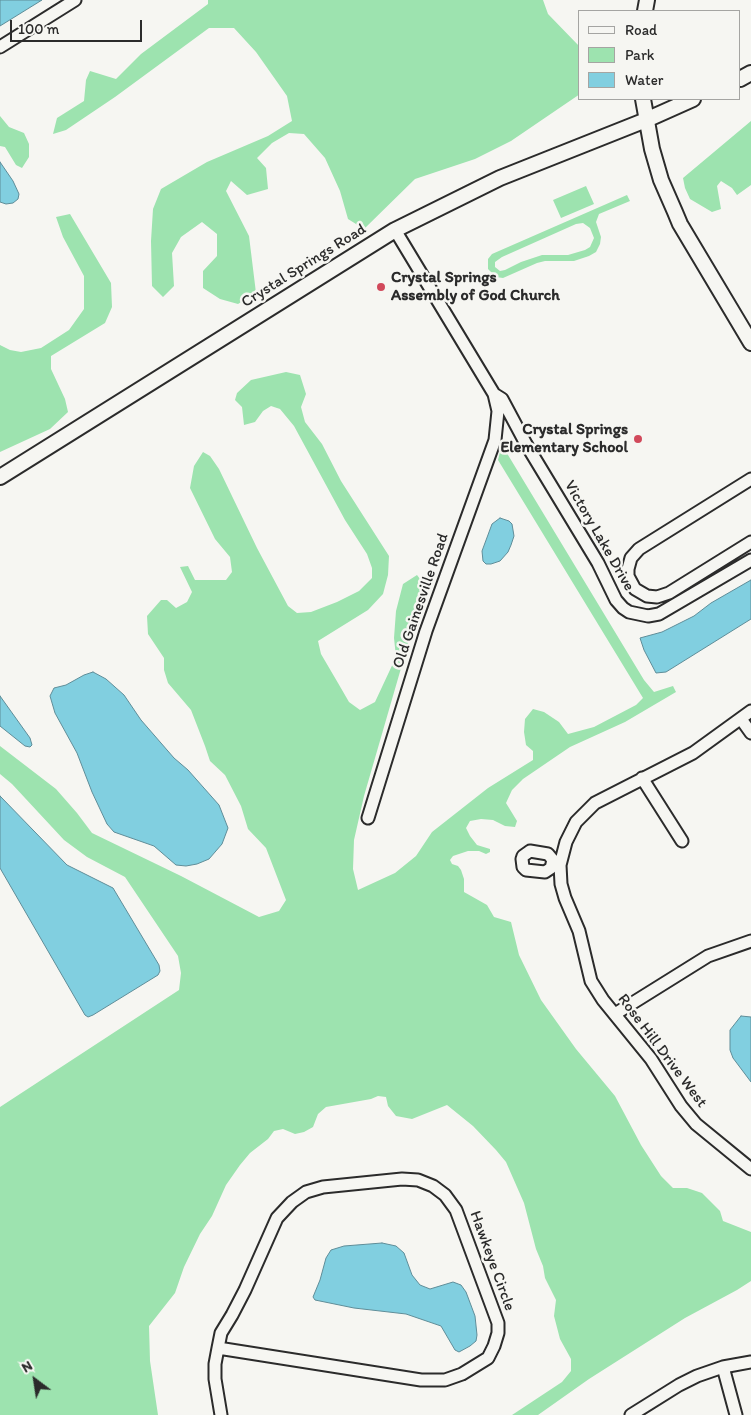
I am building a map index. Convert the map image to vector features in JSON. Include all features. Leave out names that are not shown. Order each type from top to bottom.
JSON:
[{"type":"street","points":[[0,47],[75,0]]},
{"type":"street","points":[[643,100],[660,180],[680,224],[751,343]]},
{"type":"street","name":"Crystal Springs Road","points":[[0,477],[395,230],[500,178],[646,120],[691,100]]},
{"type":"street","name":"Victory Lake Drive","points":[[395,230],[494,394],[502,399],[526,444],[598,563],[616,600],[623,608],[629,612],[648,616],[659,614],[751,560]]},
{"type":"street","name":"Old Gainesville Road","points":[[368,818],[426,631],[495,440],[498,411],[494,394]]},
{"type":"street","points":[[751,479],[639,549],[631,558],[628,576],[635,589],[647,596],[657,597],[669,592],[751,542]]},
{"type":"street","points":[[682,841],[642,778],[692,753],[751,711]]},
{"type":"street","points":[[742,719],[751,732]]},
{"type":"street","name":"Rose Hill Drive West","points":[[642,778],[595,802],[582,815],[566,842],[556,865],[561,884],[579,931],[591,981],[603,1000],[651,1059],[681,1106],[696,1124],[751,1169]]},
{"type":"street","points":[[615,1014],[708,956],[751,941]]},
{"type":"street","name":"Hawkeye Circle","points":[[218,1348],[421,1380],[445,1380],[462,1374],[488,1358],[498,1333],[498,1323],[456,1210],[445,1195],[433,1186],[418,1180],[402,1179],[323,1187],[306,1192],[292,1202],[277,1218],[245,1290],[221,1332],[218,1348],[215,1364],[215,1379],[221,1415]]},
{"type":"street","points":[[631,1415],[678,1385],[697,1376],[723,1367],[751,1362]]},
{"type":"street","points":[[723,1367],[736,1415]]},
{"type":"green space","points":[[208,0],[543,0],[548,14],[578,45],[578,95],[511,141],[475,159],[415,179],[364,229],[348,219],[340,191],[325,158],[304,134],[289,133],[272,143],[257,158],[266,168],[268,189],[247,195],[231,181],[226,191],[249,236],[256,293],[238,304],[220,299],[203,288],[203,271],[217,256],[217,234],[202,222],[181,237],[172,253],[174,286],[163,297],[152,286],[151,241],[153,209],[161,189],[207,162],[268,136],[292,121],[287,96],[256,52],[234,28],[209,28],[115,97],[66,130],[53,134],[57,118],[84,101],[86,80],[90,71],[116,79],[141,54],[208,4]]},
{"type":"green space","points":[[0,116],[9,127],[24,133],[29,144],[29,157],[22,168],[16,165],[5,147],[0,146]]},
{"type":"green space","points":[[751,121],[751,185],[737,195],[732,188],[721,181],[717,186],[721,209],[712,212],[690,199],[683,178]]},
{"type":"green space","points":[[586,186],[594,204],[561,218],[553,200]]},
{"type":"green space","points":[[627,195],[630,201],[599,214],[596,222],[601,237],[600,244],[596,252],[589,256],[574,261],[545,261],[537,263],[503,278],[496,277],[488,269],[488,259],[492,254]],"holes":[[[583,223],[590,228],[594,238],[590,247],[585,250],[568,255],[542,255],[500,271],[495,267],[495,262],[502,257],[576,224]]]},
{"type":"green space","points":[[70,214],[111,283],[112,307],[105,323],[51,356],[51,369],[65,399],[68,412],[50,429],[0,452],[0,345],[10,350],[21,352],[41,348],[69,330],[84,309],[84,276],[63,237],[56,217]]},
{"type":"green space","points":[[286,372],[300,375],[306,394],[301,407],[305,422],[322,444],[341,481],[389,556],[388,575],[383,594],[368,610],[318,641],[321,654],[349,702],[360,710],[375,702],[396,657],[394,638],[396,611],[403,584],[417,575],[423,583],[417,613],[364,796],[354,840],[353,869],[358,890],[395,873],[416,856],[432,832],[488,788],[533,760],[533,751],[526,745],[524,732],[525,719],[533,709],[544,712],[559,722],[568,734],[594,727],[636,705],[643,698],[498,460],[500,452],[505,450],[644,680],[654,692],[673,686],[676,692],[625,722],[570,747],[523,779],[512,790],[506,803],[517,821],[515,827],[505,826],[493,820],[481,819],[470,821],[466,828],[470,836],[477,845],[490,849],[490,852],[486,854],[479,851],[468,851],[453,856],[450,860],[452,864],[458,866],[461,870],[464,879],[464,892],[487,905],[494,917],[511,922],[519,955],[541,1000],[576,1049],[615,1096],[641,1145],[661,1176],[673,1188],[687,1188],[702,1193],[720,1211],[723,1221],[751,1232],[751,1281],[685,1318],[589,1379],[538,1415],[512,1415],[562,1382],[571,1371],[571,1359],[560,1339],[554,1316],[556,1300],[545,1278],[524,1203],[506,1162],[473,1126],[447,1105],[412,1119],[396,1116],[388,1106],[386,1097],[378,1096],[326,1107],[318,1114],[313,1127],[304,1132],[295,1134],[283,1129],[274,1131],[268,1139],[250,1153],[226,1185],[212,1216],[200,1234],[184,1267],[175,1293],[149,1326],[150,1361],[158,1415],[0,1415],[0,1107],[179,990],[181,973],[178,956],[125,877],[87,857],[64,840],[12,784],[0,774],[0,746],[56,789],[92,833],[181,876],[259,917],[279,911],[286,900],[266,848],[248,829],[241,806],[225,775],[210,761],[191,710],[168,683],[164,670],[164,658],[148,634],[147,616],[161,600],[167,600],[176,608],[187,602],[192,592],[180,567],[188,566],[195,580],[226,580],[232,572],[230,557],[215,539],[190,488],[194,466],[203,452],[210,456],[219,469],[257,548],[288,606],[297,613],[311,612],[337,602],[359,591],[372,578],[372,568],[367,554],[345,520],[294,426],[280,409],[271,406],[263,411],[255,422],[244,425],[242,407],[235,400],[237,393],[251,380]]},
{"type":"water","points":[[0,0],[42,0],[0,26]]},
{"type":"water","points":[[0,162],[19,194],[18,199],[13,203],[6,204],[0,202]]},
{"type":"water","points":[[500,518],[512,524],[514,536],[508,552],[500,561],[486,564],[483,561],[482,551],[492,524]]},
{"type":"water","points":[[751,580],[751,619],[666,672],[656,673],[640,638],[662,632],[694,616],[711,603]]},
{"type":"water","points":[[93,672],[106,679],[124,695],[141,720],[219,805],[228,828],[222,844],[209,859],[186,866],[176,865],[154,846],[114,832],[107,824],[77,753],[55,713],[50,696],[54,688],[66,685]]},
{"type":"water","points":[[0,696],[30,738],[32,745],[30,747],[25,746],[0,726]]},
{"type":"water","points":[[0,796],[67,865],[113,888],[159,965],[160,971],[158,975],[93,1015],[88,1017],[85,1015],[0,868]]},
{"type":"water","points":[[741,1016],[751,1017],[751,1082],[733,1058],[730,1050],[730,1030]]},
{"type":"water","points":[[382,1243],[396,1246],[404,1253],[412,1275],[420,1285],[430,1289],[453,1282],[461,1285],[466,1292],[475,1316],[476,1341],[459,1352],[455,1350],[441,1326],[406,1314],[354,1308],[315,1300],[313,1297],[326,1258],[331,1250],[344,1246]]},
{"type":"place","name":"Crystal Springs Assembly of God Church","points":[[381,287]]},
{"type":"place","name":"Crystal Springs Elementary School","points":[[638,439]]}]
